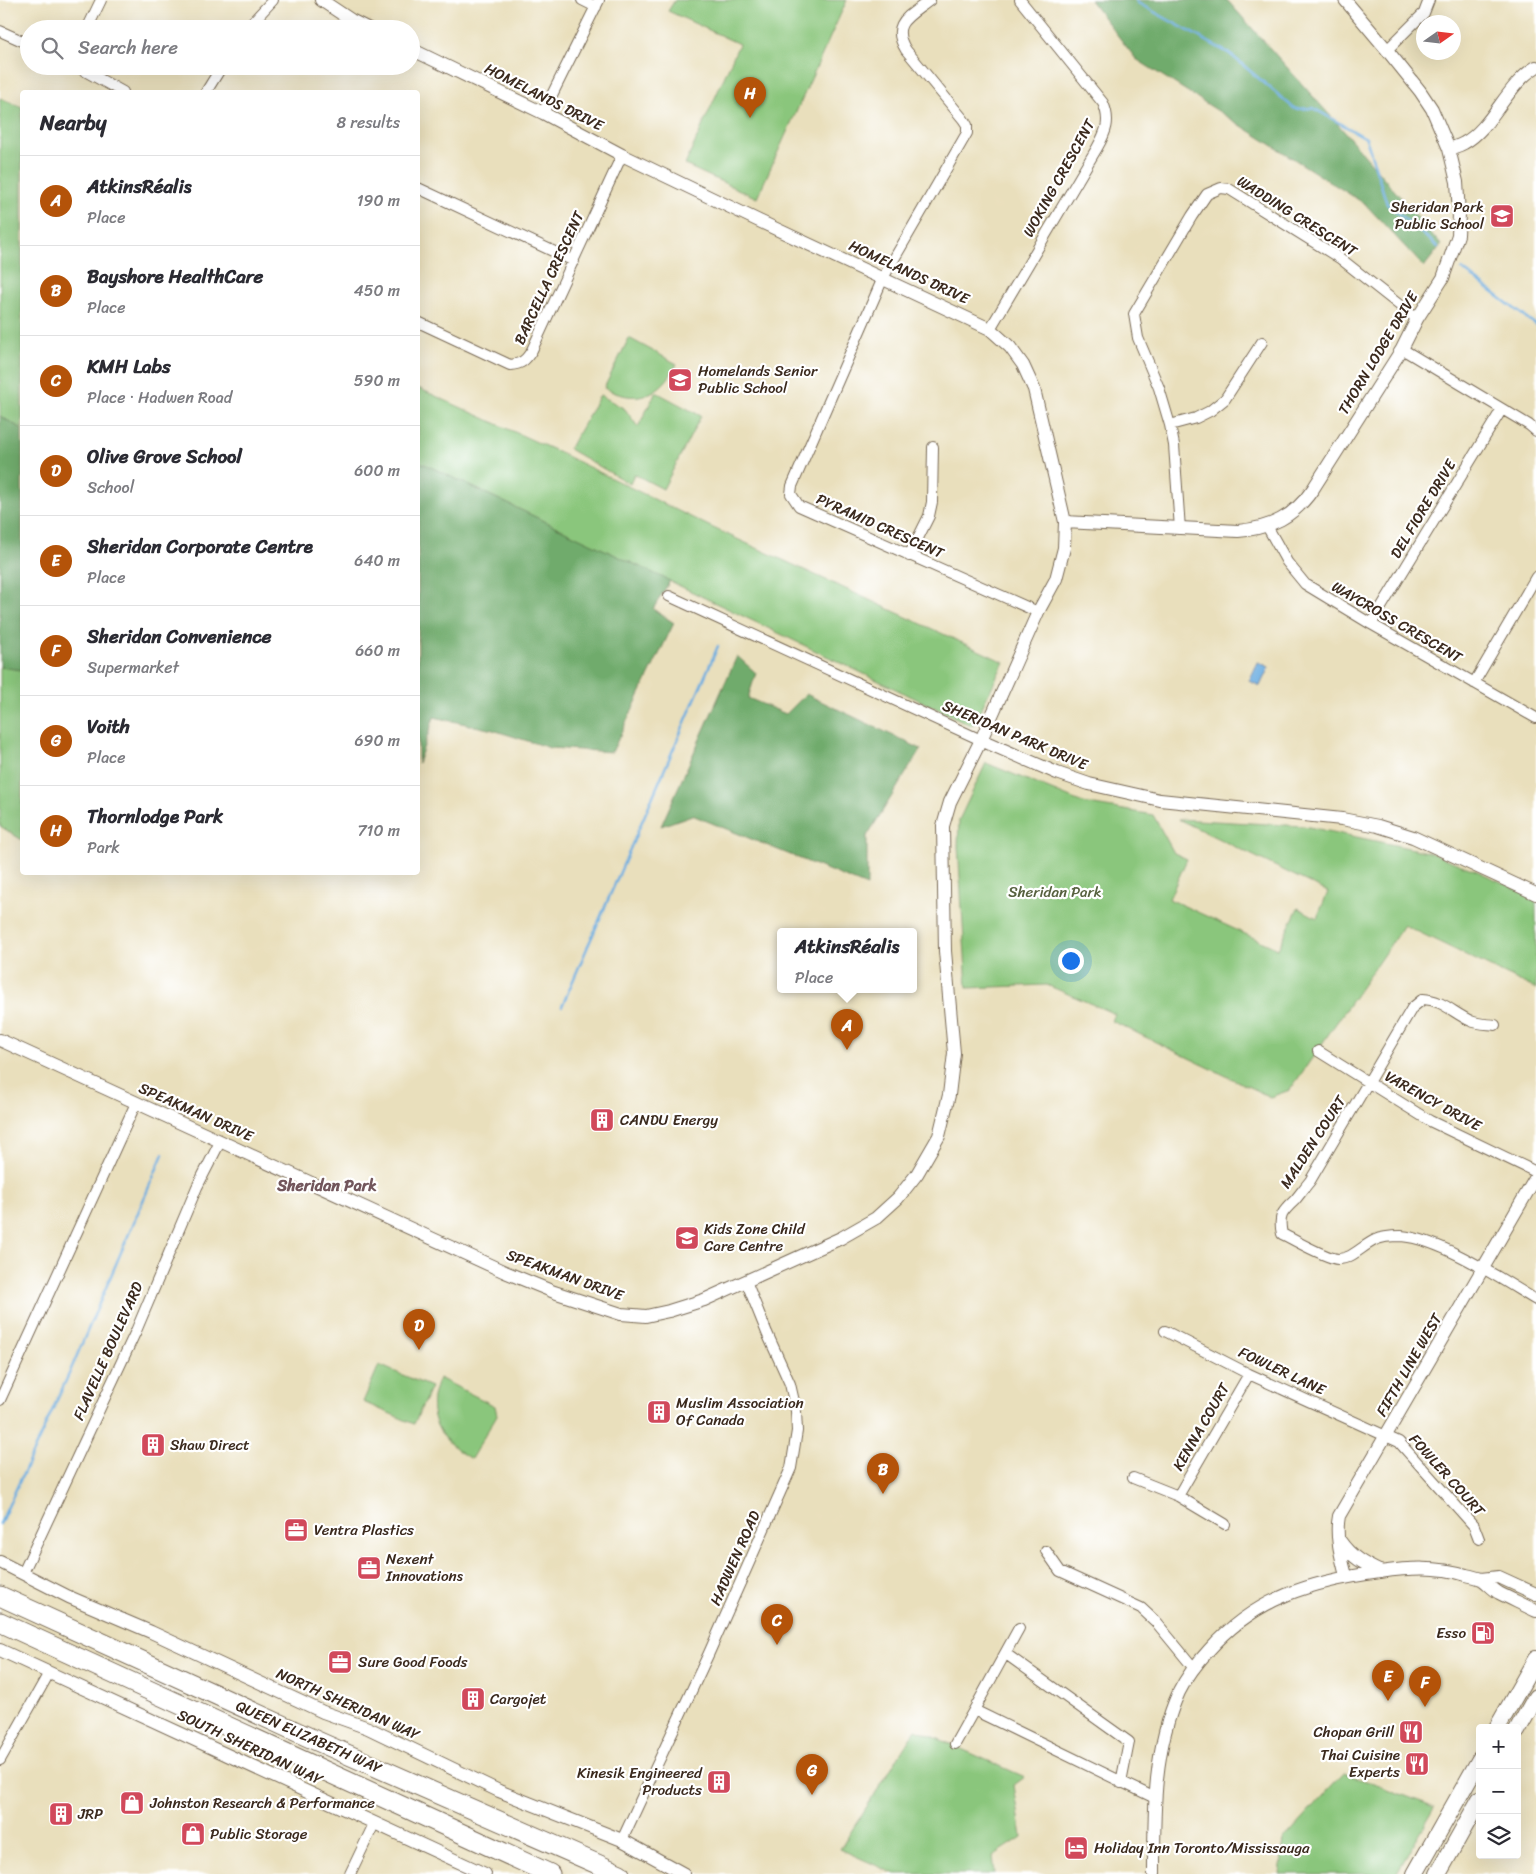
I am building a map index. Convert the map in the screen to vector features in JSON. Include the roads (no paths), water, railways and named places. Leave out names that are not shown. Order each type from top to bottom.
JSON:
[{"type":"highway","name":"QUEEN ELIZABETH WAY","points":[[0,1596],[317,1741],[620,1874]]},
{"type":"highway","name":"QUEEN ELIZABETH WAY","points":[[0,1622],[550,1874]]},
{"type":"main road","points":[[1499,1724],[1536,1659]]},
{"type":"main road","points":[[1521,1724],[1536,1697]]},
{"type":"main road","points":[[1416,1874],[1476,1766]]},
{"type":"main road","points":[[1438,1874],[1476,1806]]},
{"type":"street","points":[[91,20],[101,0]]},
{"type":"street","points":[[254,20],[273,0]]},
{"type":"street","points":[[321,0],[351,20]]},
{"type":"street","points":[[542,113],[597,4],[582,0]]},
{"type":"street","points":[[882,278],[966,133],[967,125],[963,118],[906,50],[900,40],[899,27],[903,21],[930,0]]},
{"type":"street","name":"WOKING CRESCENT","points":[[990,328],[1097,148],[1106,132],[1108,122],[1103,103],[1020,0]]},
{"type":"street","name":"THORN LODGE DRIVE","points":[[1065,522],[1238,531],[1255,530],[1284,518],[1302,504],[1402,349],[1417,319],[1443,278],[1458,235],[1458,195],[1449,149],[1432,109],[1387,50],[1345,0]]},
{"type":"street","points":[[1387,50],[1424,13],[1430,0]]},
{"type":"street","points":[[0,31],[20,40]]},
{"type":"street","name":"HOMELANDS DRIVE","points":[[420,53],[542,113],[622,155],[990,328],[1010,347],[1023,365],[1034,390],[1065,522],[1064,548],[1056,578],[1038,612],[981,740]]},
{"type":"street","points":[[1449,149],[1464,143],[1475,134],[1516,85],[1529,71],[1536,67]]},
{"type":"street","points":[[92,75],[119,90]]},
{"type":"street","points":[[207,90],[216,75]]},
{"type":"street","name":"BARCELLA CRESCENT","points":[[420,323],[510,365],[520,364],[527,358],[622,155]]},
{"type":"street","name":"WADDING CRESCENT","points":[[1180,529],[1174,445],[1170,425],[1159,388],[1138,338],[1134,314],[1207,194],[1221,188],[1229,189],[1341,259],[1417,319]]},
{"type":"street","points":[[420,189],[574,261]]},
{"type":"street","name":"PYRAMID CRESCENT","points":[[882,278],[792,486],[792,494],[800,506],[1038,612]]},
{"type":"street","points":[[1170,425],[1196,418],[1225,400],[1262,342]]},
{"type":"street","points":[[1402,349],[1536,431]]},
{"type":"street","name":"DEL FIORE DRIVE","points":[[1370,624],[1502,409]]},
{"type":"street","points":[[909,556],[929,516],[932,502],[933,446]]},
{"type":"street","name":"WAYCROSS CRESCENT","points":[[1267,526],[1288,562],[1306,584],[1370,624],[1536,718]]},
{"type":"street","points":[[1474,683],[1536,577]]},
{"type":"street","name":"SHERIDAN PARK DRIVE","points":[[669,596],[981,740],[1057,773],[1089,784],[1160,800],[1342,819],[1378,826],[1422,841],[1536,894]]},
{"type":"street","name":"SPEAKMAN DRIVE","points":[[0,1040],[505,1272],[554,1292],[621,1314],[646,1316],[670,1312],[704,1300],[846,1236],[876,1218],[898,1198],[917,1174],[939,1136],[949,1095],[954,1053],[945,951],[943,826],[950,802],[981,740]]},
{"type":"street","name":"MALDEN COURT","points":[[1484,1268],[1434,1245],[1400,1236],[1376,1239],[1348,1257],[1337,1259],[1282,1234],[1279,1223],[1282,1213],[1287,1206],[1310,1181],[1412,1008],[1423,999],[1442,1003],[1472,1022],[1495,1025]]},
{"type":"street","name":"VARENCY DRIVE","points":[[1318,1051],[1430,1120],[1536,1172]]},
{"type":"street","points":[[0,1400],[136,1103]]},
{"type":"street","name":"FLAVELLE BOULEVARD","points":[[23,1573],[136,1331],[186,1210],[220,1142]]},
{"type":"street","name":"FIFTH LINE WEST","points":[[1346,1576],[1338,1539],[1337,1528],[1340,1516],[1536,1177]]},
{"type":"street","points":[[1484,1268],[1536,1300]]},
{"type":"street","name":"HADWEN ROAD","points":[[622,1840],[788,1479],[791,1468],[797,1431],[796,1411],[790,1384],[766,1333],[746,1281]]},
{"type":"street","name":"FOWLER LANE","points":[[1165,1331],[1250,1374],[1387,1436]]},
{"type":"street","name":"KENNA COURT","points":[[1178,1496],[1250,1374]]},
{"type":"street","name":"FOWLER COURT","points":[[1387,1436],[1399,1442],[1474,1526],[1479,1539]]},
{"type":"street","points":[[1133,1478],[1178,1496],[1225,1524]]},
{"type":"street","points":[[1338,1539],[1354,1557],[1381,1572]]},
{"type":"street","points":[[1046,1551],[1060,1572],[1141,1608],[1156,1622],[1194,1667]]},
{"type":"street","name":"NORTH SHERIDAN WAY","points":[[0,1562],[69,1597],[177,1643],[323,1712],[368,1728],[499,1791],[622,1840],[684,1874]]},
{"type":"street","points":[[1154,1874],[1155,1798],[1161,1746],[1171,1711],[1194,1667],[1224,1633],[1252,1612],[1298,1590],[1346,1576],[1410,1568],[1442,1569],[1481,1579],[1499,1577],[1536,1594]]},
{"type":"street","points":[[1481,1579],[1497,1592],[1536,1611]]},
{"type":"street","points":[[955,1744],[1020,1628]]},
{"type":"street","name":"SOUTH SHERIDAN WAY","points":[[0,1650],[485,1874]]},
{"type":"street","points":[[1006,1654],[1129,1742],[1121,1782]]},
{"type":"street","points":[[0,1760],[49,1673]]},
{"type":"street","points":[[974,1710],[1155,1798]]},
{"type":"street","points":[[350,1874],[374,1824]]},
{"type":"water","points":[[1258,662],[1269,667],[1260,686],[1249,681]]},
{"type":"waterway","points":[[1136,0],[1138,3],[1230,54],[1295,109],[1313,108],[1366,138],[1387,204],[1438,247]]},
{"type":"waterway","points":[[1462,269],[1536,325]]},
{"type":"waterway","points":[[562,1006],[718,646]]},
{"type":"waterway","points":[[0,1524],[69,1374],[163,1154]]},
{"type":"place","name":"Thornlodge Park","points":[[750,118]]},
{"type":"place","name":"Sheridan Park Public School","points":[[1502,216]]},
{"type":"place","name":"Homelands Senior Public School","points":[[680,380]]},
{"type":"place","name":"AtkinsRéalis","points":[[847,1050]]},
{"type":"place","name":"CANDU Energy","points":[[602,1120]]},
{"type":"place","name":"Kids Zone Child Care Centre","points":[[687,1238]]},
{"type":"place","name":"Olive Grove School","points":[[419,1350]]},
{"type":"place","name":"Muslim Association Of Canada","points":[[659,1412]]},
{"type":"place","name":"Shaw Direct","points":[[153,1445]]},
{"type":"place","name":"Bayshore HealthCare","points":[[883,1494]]},
{"type":"place","name":"Ventra Plastics","points":[[296,1530]]},
{"type":"place","name":"Nexent Innovations","points":[[369,1568]]},
{"type":"place","name":"Esso","points":[[1483,1633]]},
{"type":"place","name":"KMH Labs","points":[[777,1645]]},
{"type":"place","name":"Sure Good Foods","points":[[340,1662]]},
{"type":"place","name":"Cargojet","points":[[473,1699]]},
{"type":"place","name":"Sheridan Corporate Centre","points":[[1388,1701]]},
{"type":"place","name":"Sheridan Convenience","points":[[1425,1707]]},
{"type":"place","name":"Chopan Grill","points":[[1411,1732]]},
{"type":"place","name":"Thai Cuisine Experts","points":[[1417,1764]]},
{"type":"place","name":"Kinesik Engineered Products","points":[[719,1782]]},
{"type":"place","name":"Voith","points":[[812,1795]]},
{"type":"place","name":"Johnston Research & Performance","points":[[132,1803]]},
{"type":"place","name":"JRP","points":[[61,1814]]},
{"type":"place","name":"Public Storage","points":[[193,1834]]},
{"type":"place","name":"Holiday Inn Toronto/Mississauga","points":[[1076,1848]]},
{"type":"district","name":"Sheridan Park","points":[[327,1185]]}]
